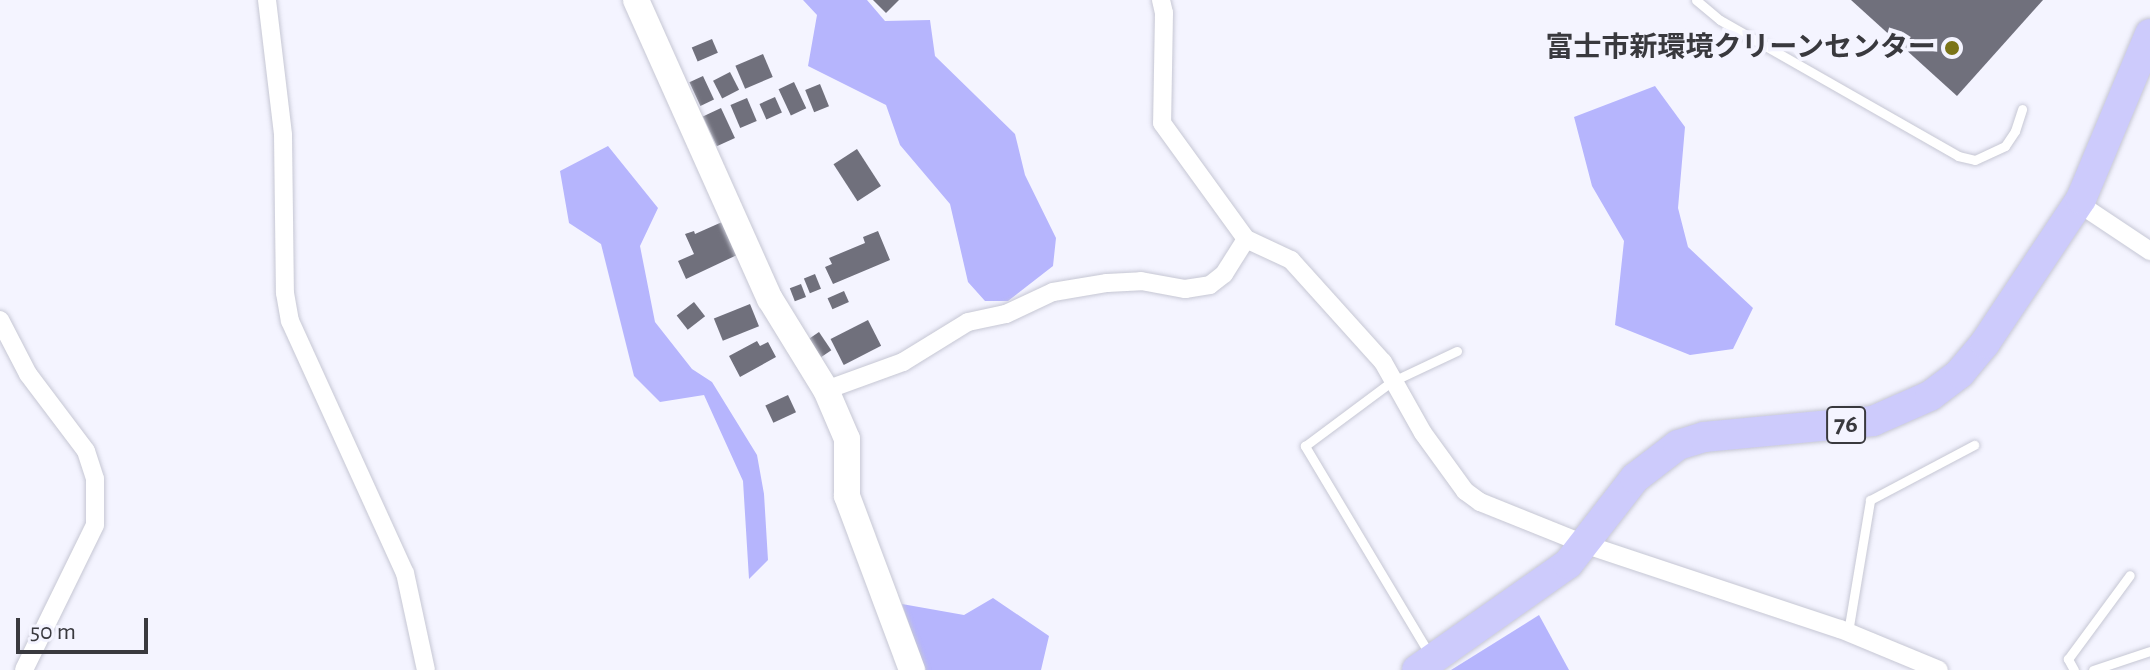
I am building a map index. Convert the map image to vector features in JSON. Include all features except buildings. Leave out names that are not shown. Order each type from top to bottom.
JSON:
[{"type":"main road","name":"76","points":[[1424,664],[1568,564],[1587,545],[1635,478],[1678,445],[1704,437],[1873,421],[1930,396],[1960,373],[1985,343],[2078,203],[2150,34]]},
{"type":"street","points":[[267,0],[283,135],[285,293],[290,321],[405,573],[426,670]]},
{"type":"street","points":[[636,0],[770,299],[826,390],[847,439],[847,496],[912,670]]},
{"type":"street","points":[[1161,0],[1164,13],[1162,123],[1246,239],[1291,260],[1383,362],[1391,382],[1447,469],[1465,491],[1480,502],[1587,545],[1848,632],[1939,670]]},
{"type":"street","points":[[2078,203],[2150,251]]},
{"type":"street","points":[[826,390],[903,362],[968,322],[1006,314],[1053,292],[1141,281],[1185,289],[1210,285],[1224,274],[1246,239]]},
{"type":"street","points":[[0,320],[28,374],[86,451],[95,479],[95,525],[24,670]]},
{"type":"lane","points":[[1696,0],[1720,20],[1958,156],[1975,160],[2005,146],[2022,109]]},
{"type":"lane","points":[[1424,664],[1305,446],[1391,382],[1457,351]]},
{"type":"lane","points":[[1848,632],[1870,500],[1974,445]]},
{"type":"lane","points":[[2074,670],[2068,659],[2130,575]]},
{"type":"lane","points":[[2093,670],[2150,651]]},
{"type":"shaded area","points":[[803,0],[867,0],[885,21],[930,20],[935,56],[1015,134],[1025,175],[1056,238],[1053,266],[1008,301],[985,301],[968,282],[950,204],[900,145],[886,105],[808,66],[817,15]]},
{"type":"shaded area","points":[[1655,86],[1685,127],[1678,208],[1688,247],[1753,308],[1733,349],[1690,355],[1615,325],[1624,241],[1592,186],[1574,117]]},
{"type":"shaded area","points":[[608,146],[658,208],[640,246],[655,322],[692,369],[712,382],[757,455],[764,494],[768,560],[749,579],[743,481],[704,395],[660,402],[634,376],[601,244],[569,223],[560,171]]},
{"type":"shaded area","points":[[993,598],[1049,636],[1041,670],[925,670],[902,604],[964,615]]},
{"type":"shaded area","points":[[1539,615],[1569,670],[1451,670]]},
{"type":"place","name":"富士市新環境クリーンセンター","points":[[1952,48]]}]
